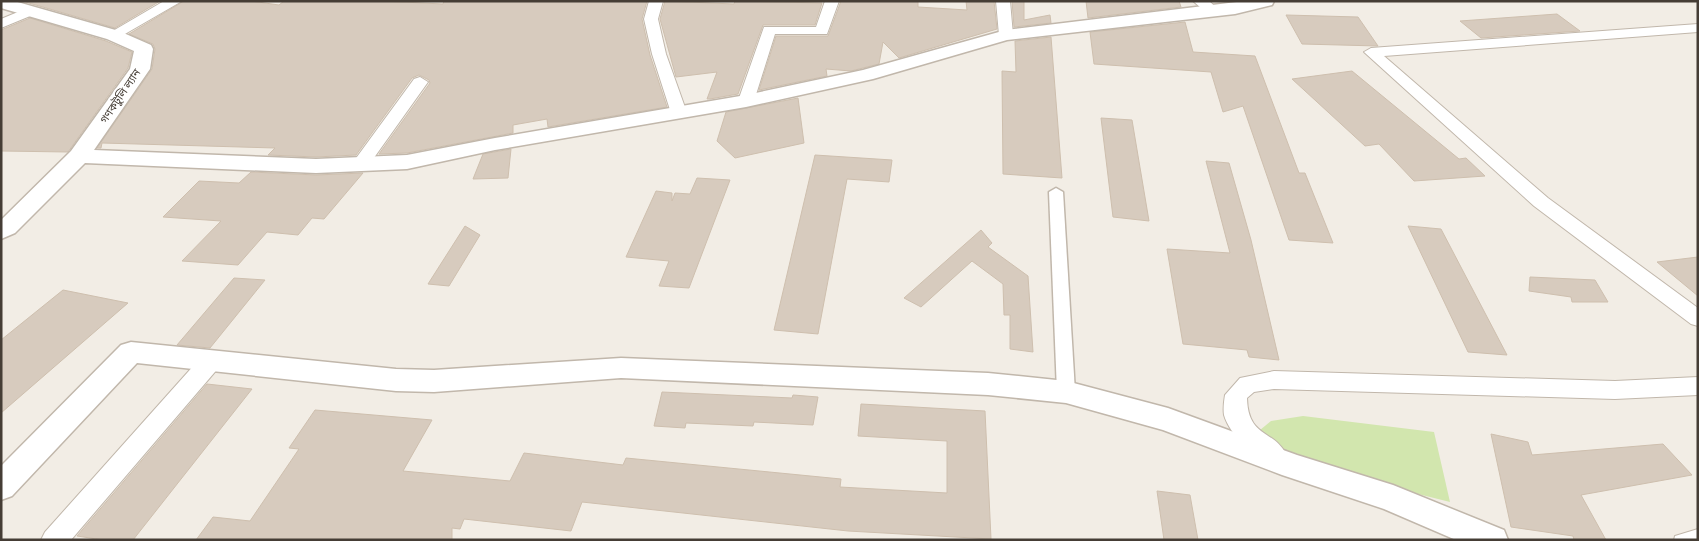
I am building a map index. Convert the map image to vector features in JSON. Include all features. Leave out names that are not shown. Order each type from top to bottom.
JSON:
[{"type":"street","points":[[113,35],[175,1]]},
{"type":"street","points":[[656,1],[651,18],[659,54],[679,113]]},
{"type":"street","points":[[746,101],[768,30],[822,31],[832,1]]},
{"type":"street","points":[[1003,1],[1006,35]]},
{"type":"street","points":[[79,156],[316,166],[407,162],[504,142],[746,101],[866,75],[1006,35],[1206,6],[1266,1]]},
{"type":"street","name":"গণকটুলি ল্যান","points":[[1,3],[113,35],[144,49],[140,69],[79,156],[4,229]]},
{"type":"street","points":[[1,24],[30,11]]},
{"type":"street","points":[[1698,28],[1371,52],[1541,202],[1698,319]]},
{"type":"street","points":[[360,165],[420,82]]},
{"type":"street","points":[[1056,192],[1066,392]]},
{"type":"street","points":[[1,487],[131,352],[396,380],[434,381],[621,368],[988,384],[1066,392],[1168,420],[1292,466],[1394,498],[1492,540]]},
{"type":"street","points":[[54,540],[212,360]]},
{"type":"street","points":[[1292,466],[1251,438],[1236,415],[1236,395],[1248,384],[1274,380],[1615,390],[1698,386]]},
{"type":"lane","points":[[1680,540],[1698,535]]},
{"type":"green space","points":[[1303,416],[1434,432],[1450,502],[1390,487],[1285,453],[1260,430],[1271,421]]},
{"type":"building","points":[[22,1],[160,1],[115,28]]},
{"type":"building","points":[[184,1],[251,1],[279,5],[284,1],[382,1],[443,4],[444,1],[647,1],[642,19],[650,55],[667,107],[548,127],[547,119],[513,125],[513,133],[407,153],[379,154],[430,83],[429,80],[419,75],[412,78],[356,155],[316,157],[268,155],[275,148],[102,143],[101,148],[97,148],[152,69],[155,49],[153,44],[129,34]]},
{"type":"building","points":[[665,1],[734,4],[735,1],[822,3],[815,25],[763,25],[738,94],[707,99],[717,72],[676,77],[660,19]]},
{"type":"building","points":[[841,1],[918,1],[918,7],[967,10],[966,1],[994,1],[997,29],[899,58],[883,42],[879,64],[851,71],[826,69],[827,76],[759,90],[776,36],[828,36]]},
{"type":"building","points":[[1012,1],[1024,1],[1024,20],[1050,15],[1051,23],[1014,27]]},
{"type":"building","points":[[1086,1],[1179,1],[1181,7],[1088,18]]},
{"type":"building","points":[[1557,14],[1580,31],[1481,38],[1460,21]]},
{"type":"building","points":[[1286,15],[1358,17],[1378,46],[1302,44]]},
{"type":"building","points":[[30,18],[106,41],[132,52],[128,68],[68,152],[1,151],[1,30]]},
{"type":"building","points":[[1185,22],[1193,52],[1255,56],[1299,173],[1305,173],[1333,243],[1289,240],[1243,106],[1223,112],[1211,72],[1094,64],[1090,32]]},
{"type":"building","points":[[1051,37],[1062,178],[1003,174],[1002,71],[1016,72],[1015,41]]},
{"type":"building","points":[[1352,71],[1459,159],[1466,158],[1485,176],[1414,181],[1379,144],[1365,146],[1292,79]]},
{"type":"building","points":[[798,98],[804,143],[735,158],[717,141],[726,112]]},
{"type":"building","points":[[1101,118],[1132,120],[1149,221],[1113,217]]},
{"type":"building","points":[[511,149],[508,178],[473,179],[483,154]]},
{"type":"building","points":[[815,155],[892,160],[889,182],[847,179],[818,334],[774,330]]},
{"type":"building","points":[[1206,161],[1229,163],[1251,240],[1279,360],[1249,357],[1247,350],[1183,344],[1167,249],[1230,253]]},
{"type":"building","points":[[251,172],[316,175],[363,173],[324,219],[312,218],[298,235],[267,232],[238,265],[182,261],[221,221],[163,217],[199,181],[239,183]]},
{"type":"building","points":[[697,178],[730,180],[689,288],[659,286],[669,261],[626,257],[656,191],[672,193],[672,201],[675,193],[690,194]]},
{"type":"building","points":[[465,226],[480,235],[449,286],[428,284]]},
{"type":"building","points":[[1408,226],[1441,229],[1507,355],[1468,352]]},
{"type":"building","points":[[981,230],[992,243],[988,247],[1028,276],[1033,352],[1010,349],[1010,315],[1004,315],[1003,284],[972,261],[921,307],[904,298]]},
{"type":"building","points":[[1698,257],[1698,296],[1657,262]]},
{"type":"building","points":[[1530,277],[1595,280],[1608,302],[1572,302],[1571,297],[1529,291]]},
{"type":"building","points":[[234,278],[265,280],[210,348],[177,345]]},
{"type":"building","points":[[63,290],[128,303],[1,413],[1,340]]},
{"type":"building","points":[[207,384],[252,389],[133,540],[103,540],[77,536]]},
{"type":"building","points":[[662,392],[792,398],[793,395],[818,397],[813,425],[754,422],[753,426],[686,423],[685,428],[654,426]]},
{"type":"building","points":[[861,404],[985,411],[991,539],[848,531],[582,502],[571,531],[464,519],[460,529],[452,528],[452,540],[196,540],[213,517],[250,521],[299,449],[289,448],[315,410],[432,420],[403,471],[510,481],[524,453],[623,465],[626,458],[841,479],[840,487],[947,493],[947,441],[858,436]]},
{"type":"building","points":[[1491,434],[1528,442],[1532,455],[1663,444],[1692,475],[1581,495],[1606,540],[1574,540],[1573,536],[1511,527]]},
{"type":"building","points":[[1157,491],[1190,495],[1198,540],[1164,540]]}]
